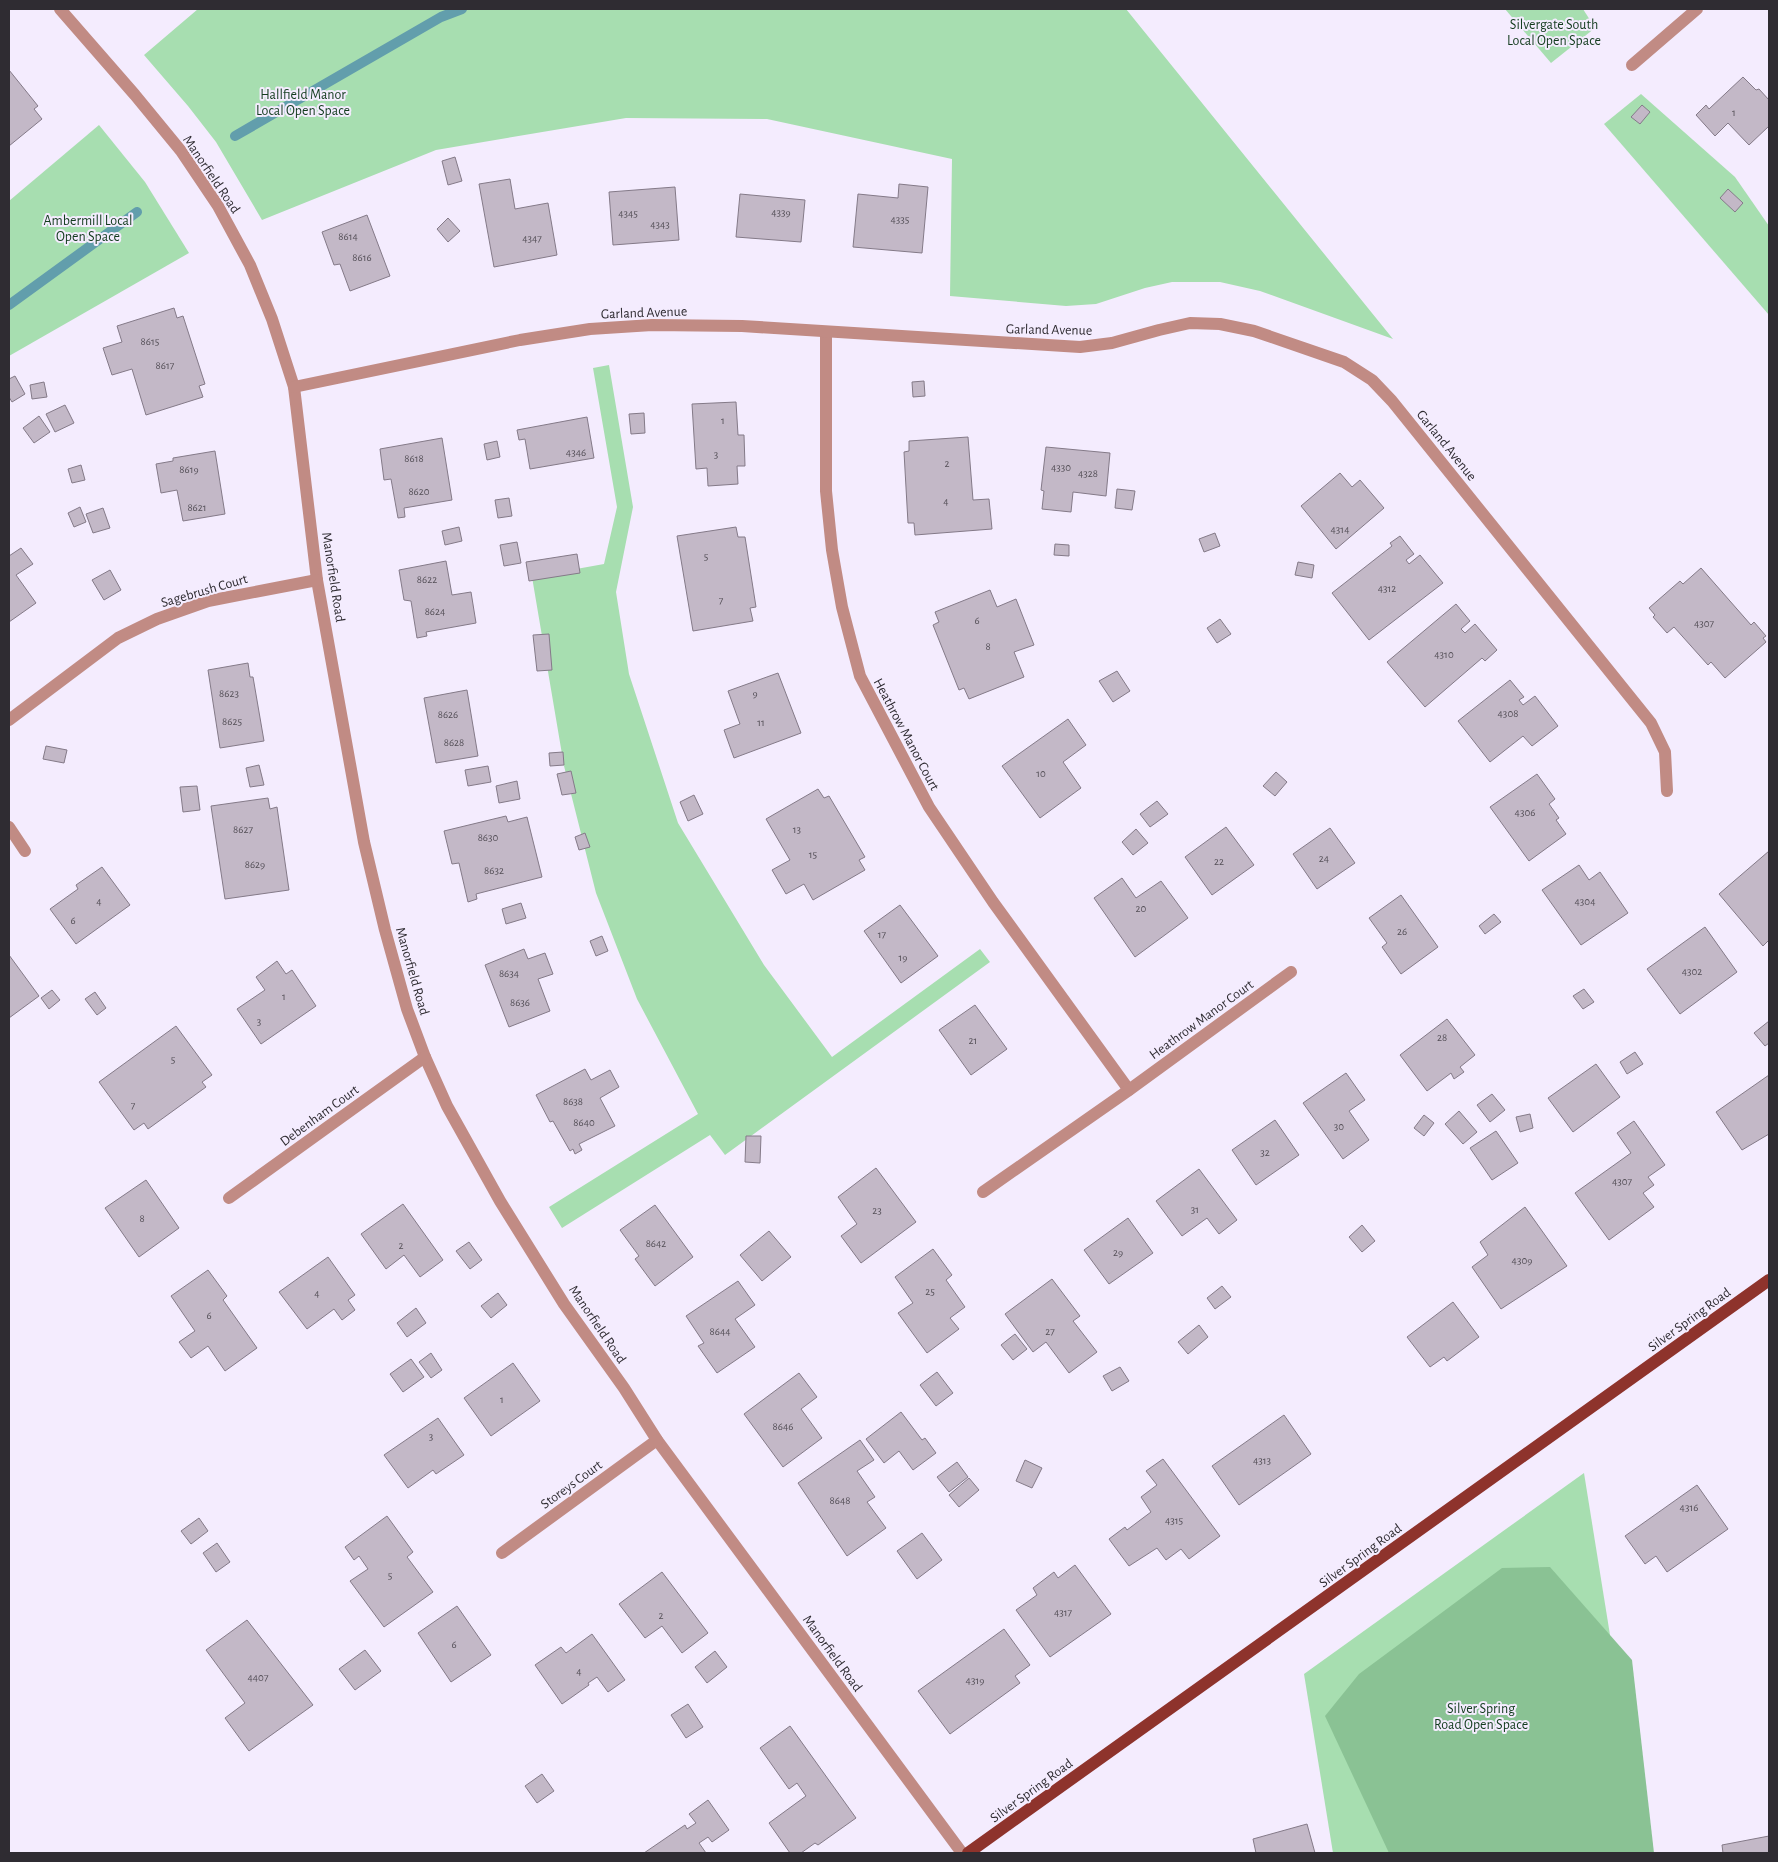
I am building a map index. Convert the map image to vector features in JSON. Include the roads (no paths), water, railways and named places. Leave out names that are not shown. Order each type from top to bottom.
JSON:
[{"type":"main road","name":"Silver Spring Road","points":[[968,1853],[1769,1280]]},
{"type":"street","name":"Manorfield Road","points":[[60,9],[135,95],[181,152],[218,206],[250,265],[272,320],[294,387],[317,580],[366,850],[384,930],[404,1000],[425,1057],[447,1106],[500,1201],[564,1304],[624,1388],[657,1440],[962,1853]]},
{"type":"street","points":[[1632,65],[1697,9]]},
{"type":"street","name":"Garland Avenue","points":[[294,387],[520,340],[590,330],[652,325],[742,326],[1080,347],[1112,343],[1190,323],[1220,324],[1254,331],[1344,362],[1372,380],[1392,401],[1651,724],[1666,752],[1667,792]]},
{"type":"street","name":"Heathrow Manor Court","points":[[826,332],[826,491],[832,550],[842,607],[860,676],[929,807],[1003,917],[1129,1090]]},
{"type":"street","name":"Sagebrush Court","points":[[9,720],[118,638],[157,619],[208,601],[317,580]]},
{"type":"street","points":[[9,827],[25,851]]},
{"type":"street","name":"Heathrow Manor Court","points":[[983,1192],[1129,1090],[1291,972]]},
{"type":"street","name":"Debenham Court","points":[[229,1198],[425,1057]]},
{"type":"street","name":"Storeys Court","points":[[502,1553],[657,1440]]},
{"type":"waterway","points":[[235,136],[441,17],[462,9]]},
{"type":"waterway","points":[[9,305],[137,212]]},
{"type":"park label","name":"Silvergate South Local Open Space","points":[[1554,32]]},
{"type":"park label","name":"Hallfield Manor Local Open Space","points":[[303,102]]},
{"type":"park label","name":"Ambermill Local Open Space","points":[[88,228]]},
{"type":"park label","name":"Silver Spring Road Open Space","points":[[1481,1716]]}]
